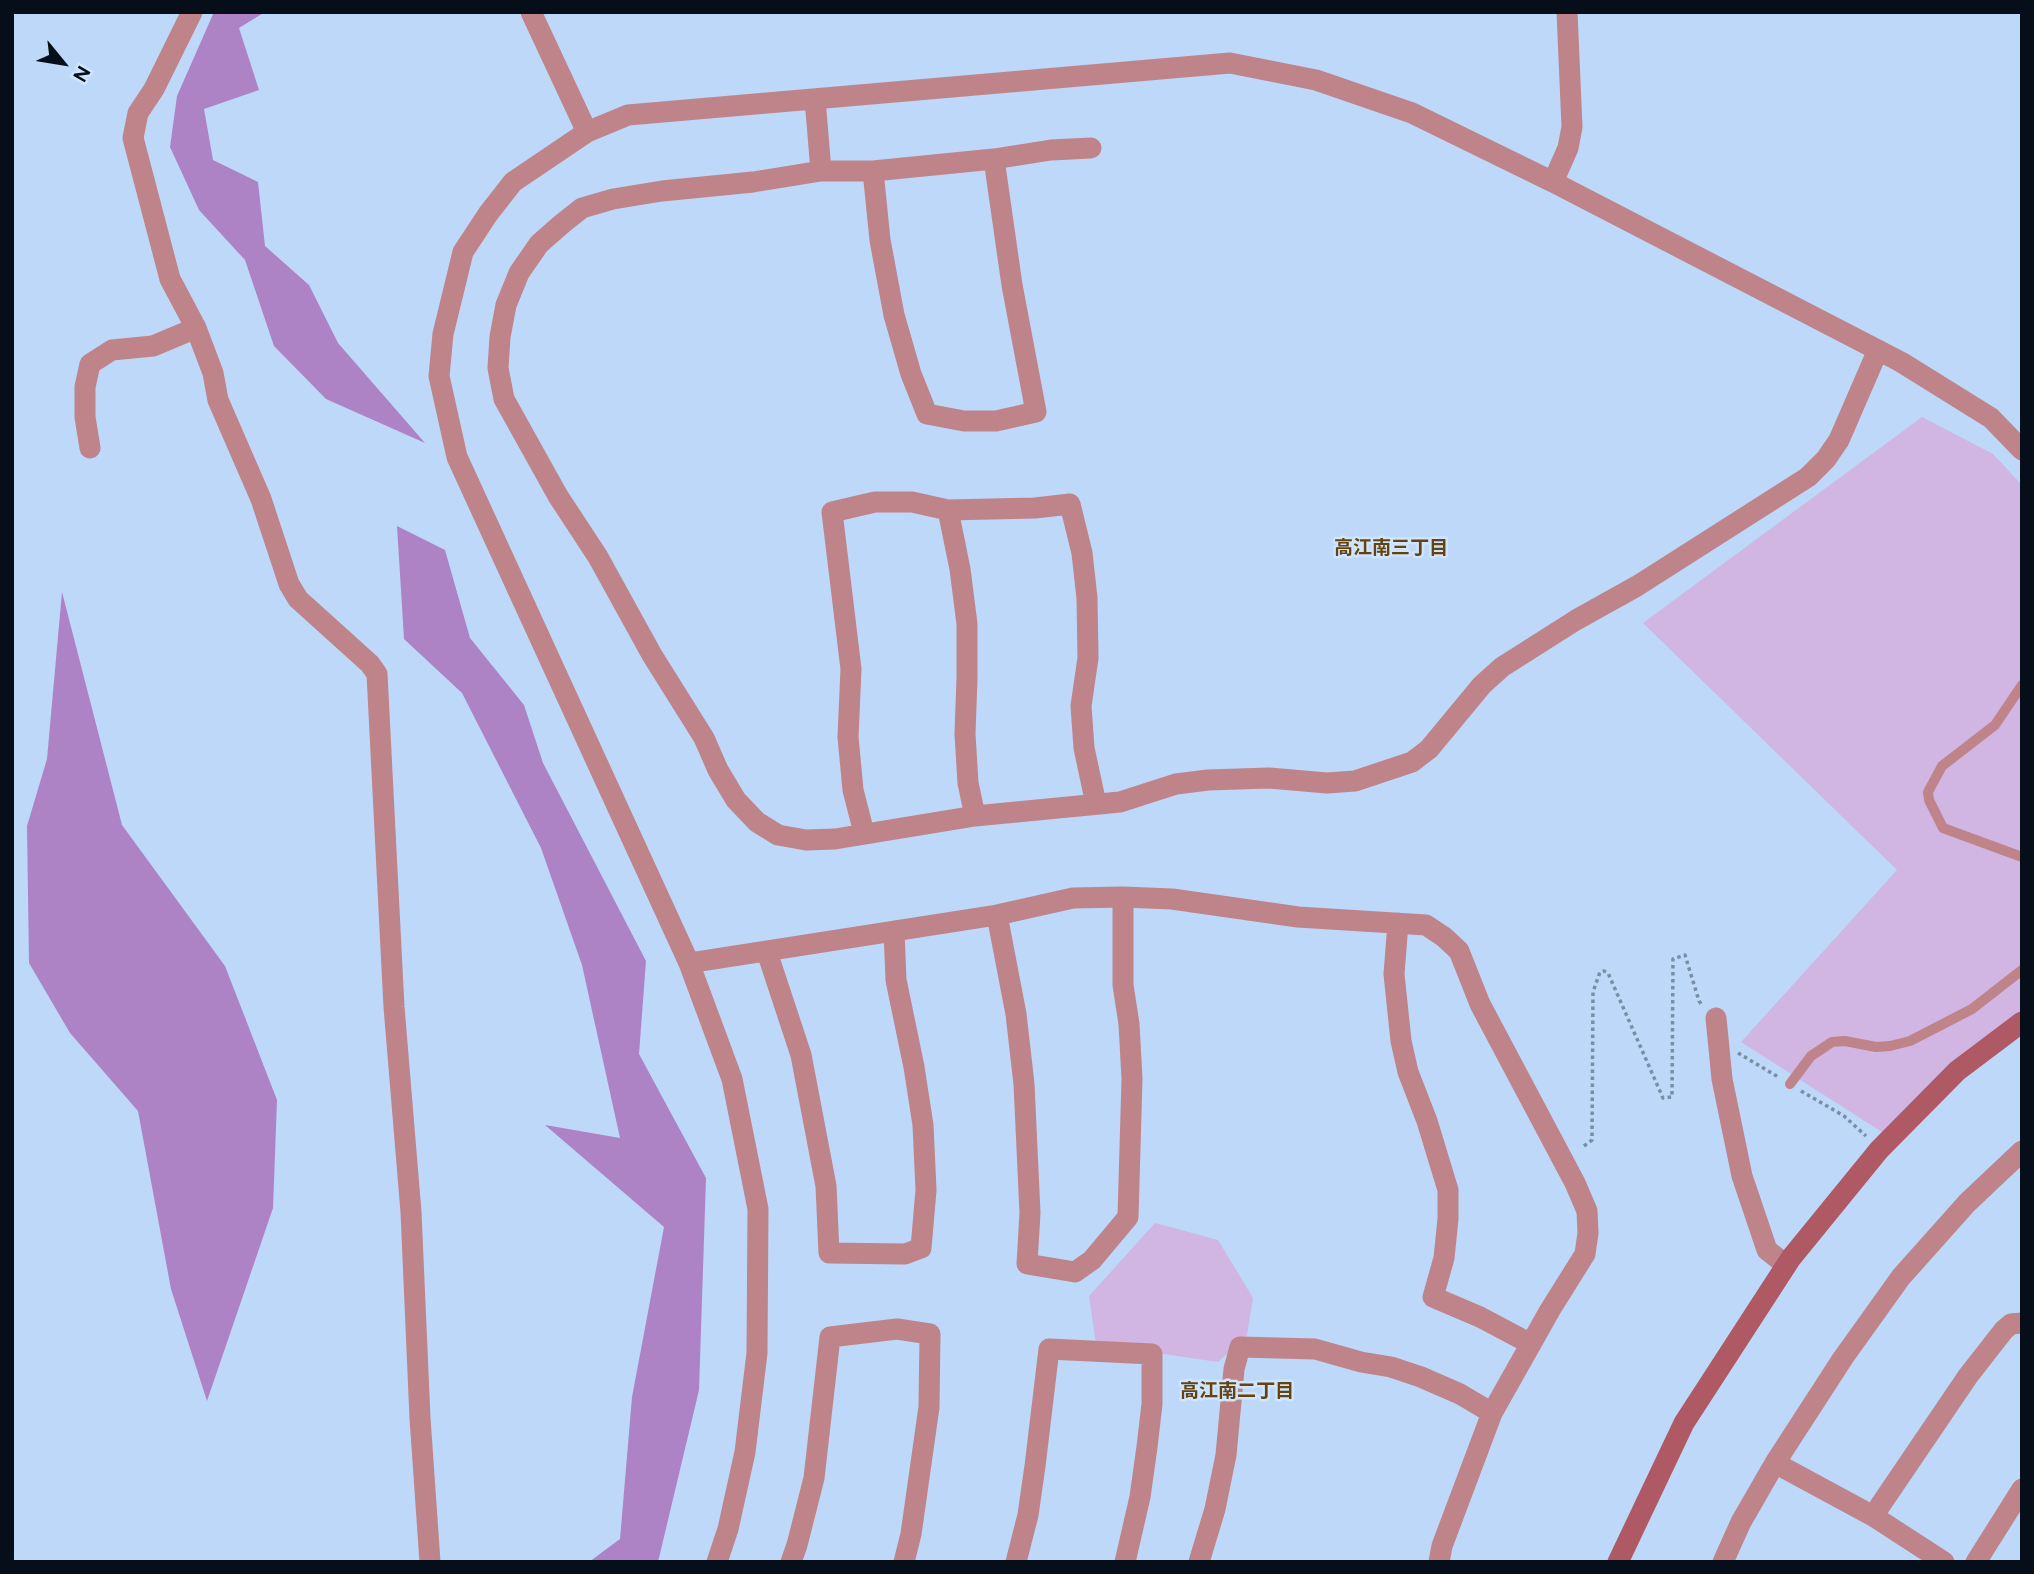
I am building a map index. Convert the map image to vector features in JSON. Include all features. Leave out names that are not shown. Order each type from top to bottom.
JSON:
[{"type":"street","points":[[192,12],[154,89],[138,113],[133,138],[170,279],[196,328],[213,373],[218,400],[261,499],[289,584],[298,599],[370,664],[377,674],[394,1007],[411,1212],[420,1418],[430,1562]]},
{"type":"street","points":[[531,12],[587,132]]},
{"type":"street","points":[[1553,182],[1568,148],[1572,127],[1567,12]]},
{"type":"street","points":[[717,1562],[728,1529],[745,1452],[757,1353],[758,1209],[732,1079],[689,963],[457,457],[439,376],[443,334],[463,252],[513,182],[587,132],[628,115],[1230,63],[1316,80],[1412,113],[1553,182],[1901,362],[1991,418],[2022,450]]},
{"type":"street","points":[[815,99],[821,172]]},
{"type":"street","points":[[1091,148],[1051,150],[993,159],[873,171],[821,172],[613,199],[582,208],[539,244],[519,273],[506,304],[500,337],[498,368],[504,399],[522,435],[598,557],[652,655],[704,738],[718,770],[736,800],[757,822],[778,835],[806,840],[835,839],[975,816],[1120,802],[1176,784],[1208,780],[1269,778],[1327,783],[1355,781],[1412,762],[1429,749],[1482,685],[1502,667],[1648,579],[1808,477],[1826,459],[1839,440],[1878,350]]},
{"type":"street","points":[[873,171],[880,240],[894,316],[911,374],[927,414],[964,421],[996,421],[1036,412],[1012,285],[993,159]]},
{"type":"street","points":[[90,448],[85,416],[85,387],[90,363],[112,350],[153,346],[196,328]]},
{"type":"street","points":[[864,833],[853,790],[848,737],[851,669],[832,512],[875,502],[912,502],[948,510],[1035,508],[1070,504],[1082,553],[1087,598],[1088,658],[1081,706],[1084,748],[1096,804]]},
{"type":"street","points":[[948,510],[960,569],[967,624],[965,734],[968,783],[975,816]]},
{"type":"street","points":[[997,915],[1016,1014],[1024,1084],[1030,1213],[1027,1264],[1075,1272],[1092,1260],[1128,1217],[1132,1079],[1129,1024],[1123,985],[1124,897]]},
{"type":"street","points":[[689,963],[997,915],[1073,898],[1172,899],[1298,917],[1426,925],[1444,937],[1459,951],[1480,1004],[1587,1210],[1588,1233],[1585,1254],[1493,1413],[1442,1546],[1439,1562]]},
{"type":"street","points":[[1398,923],[1394,974],[1401,1041],[1408,1072],[1427,1121],[1448,1190],[1444,1258],[1433,1297],[1480,1317],[1531,1344]]},
{"type":"street","points":[[767,951],[802,1055],[826,1186],[828,1253],[905,1254],[922,1248],[926,1190],[923,1125],[896,981],[894,931]]},
{"type":"street","points":[[1716,1017],[1723,1079],[1742,1176],[1767,1250],[1786,1265]]},
{"type":"street","points":[[1618,1562],[1684,1423],[1786,1265],[1879,1150],[1957,1071],[2020,1028]]},
{"type":"street","points":[[1727,1560],[1741,1522],[1775,1463],[1843,1358],[1901,1277],[1967,1203],[2022,1151]]},
{"type":"street","points":[[1873,1516],[1968,1377],[2004,1330],[2011,1324],[2022,1323]]},
{"type":"street","points":[[791,1562],[814,1478],[830,1337],[897,1329],[930,1334],[929,1407],[922,1464],[904,1562]]},
{"type":"street","points":[[1199,1562],[1215,1509],[1226,1455],[1234,1369],[1240,1347],[1315,1349],[1391,1367],[1460,1394],[1493,1413]]},
{"type":"street","points":[[1016,1562],[1028,1515],[1049,1349],[1152,1354],[1152,1404],[1140,1497],[1125,1562]]},
{"type":"street","points":[[1775,1463],[1873,1516],[1944,1562]]},
{"type":"street","points":[[1976,1562],[2022,1489]]},
{"type":"lane","points":[[2022,685],[1996,725],[1942,766],[1928,792],[1929,800],[1943,828],[2022,857]]},
{"type":"lane","points":[[1790,1084],[1811,1056],[1832,1042],[1845,1041],[1876,1047],[1910,1041],[1972,1009],[2022,970]]},
{"type":"path","points":[[1584,1146],[1592,1140],[1593,992],[1600,972],[1608,973],[1663,1098],[1672,1097],[1673,959],[1685,955],[1699,1001],[1708,1013],[1716,1017]]},
{"type":"shaded area","points":[[214,12],[265,12],[239,28],[259,90],[204,109],[213,160],[258,182],[265,246],[309,285],[338,343],[425,443],[326,399],[274,346],[245,260],[199,210],[170,147],[177,96]]},
{"type":"shaded area","points":[[1922,417],[1993,454],[2022,485],[2022,1013],[1882,1132],[1741,1042],[1897,870],[1643,623]]},
{"type":"shaded area","points":[[397,526],[445,550],[470,638],[524,705],[543,763],[646,961],[639,1054],[706,1178],[699,1390],[658,1562],[589,1562],[620,1539],[632,1397],[664,1227],[545,1125],[620,1138],[582,965],[541,848],[462,693],[404,639]]},
{"type":"shaded area","points":[[62,592],[122,825],[225,966],[277,1100],[273,1208],[207,1401],[171,1289],[138,1111],[70,1033],[29,963],[27,826],[47,759]]},
{"type":"shaded area","points":[[1155,1223],[1218,1240],[1253,1298],[1247,1335],[1218,1362],[1096,1344],[1089,1296]]},
{"type":"district","name":"高江南三丁目","points":[[1391,548]]},
{"type":"district","name":"高江南二丁目","points":[[1237,1391]]}]
